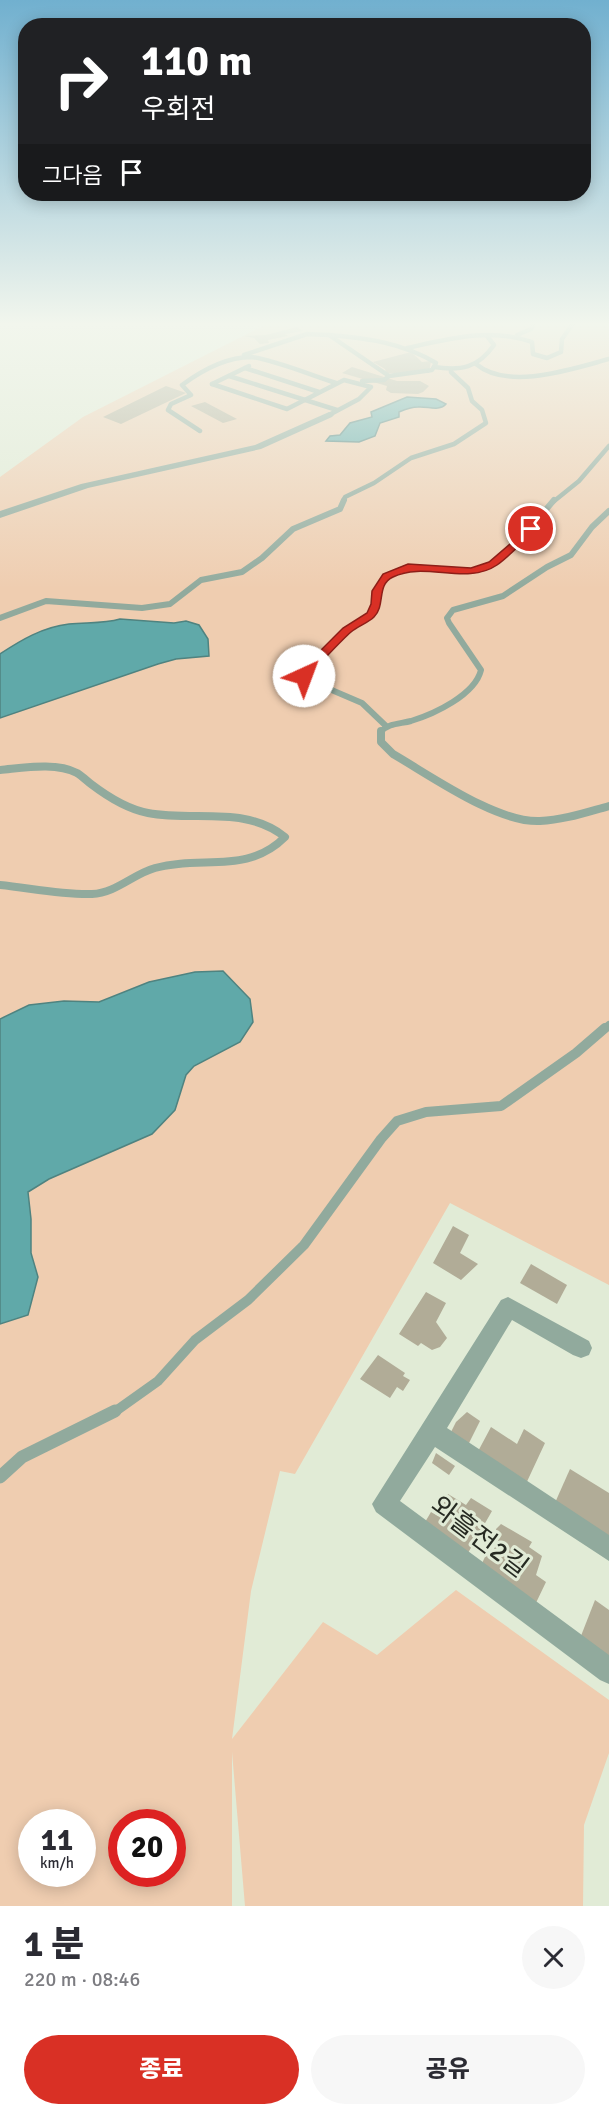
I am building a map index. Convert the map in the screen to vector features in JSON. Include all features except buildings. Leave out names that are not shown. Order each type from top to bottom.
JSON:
[{"type":"street","points":[[0,515],[85,486],[258,447],[333,412]]},
{"type":"street","name":"와흘전2길","points":[[581,1348],[508,1307],[384,1504],[609,1671]]},
{"type":"street","points":[[432,1431],[609,1548]]},
{"type":"lane","points":[[169,411],[200,431]]},
{"type":"lane","points":[[0,618],[46,602],[142,608],[170,604],[201,580],[242,572],[262,558],[292,529],[314,522],[340,508],[345,497],[374,483],[411,458],[454,444],[486,423],[482,411]]},
{"type":"lane","points":[[386,726],[378,716],[359,701],[311,680],[303,673],[347,630],[371,614],[376,604],[376,591],[386,576],[408,567],[472,571],[492,564],[522,538],[556,498],[579,481],[609,446]]},
{"type":"lane","points":[[609,511],[592,527],[571,555],[547,567],[503,596],[453,610],[447,618],[449,627],[460,638],[481,670],[478,681],[466,692],[433,711],[411,721],[388,724],[381,731],[381,742],[393,754],[500,814],[539,821],[571,816],[609,806]]},
{"type":"lane","points":[[0,771],[24,768],[76,772],[97,789],[127,806],[149,814],[245,818],[280,831],[285,837],[276,848],[265,855],[247,860],[175,863],[151,868],[122,884],[94,894],[0,885]]},
{"type":"lane","points":[[0,1477],[22,1457],[106,1417],[158,1381],[195,1340],[248,1300],[304,1245],[381,1139],[398,1121],[426,1112],[501,1106],[576,1053],[609,1025]]},
{"type":"shaded area","points":[[95,411],[609,411],[609,1285],[450,1203],[295,1474],[280,1471],[251,1591],[232,1739],[323,1622],[377,1655],[456,1590],[609,1700],[609,1753],[584,1825],[583,1906],[245,1906],[232,1752],[232,1906],[0,1906],[0,477],[83,417]]},
{"type":"water","points":[[402,411],[399,412],[399,417],[380,423],[375,436],[359,442],[326,441],[330,436],[340,435],[350,423],[372,417],[371,412]]},
{"type":"water","points":[[120,619],[174,623],[186,621],[199,625],[208,639],[209,656],[176,659],[158,664],[0,718],[0,654],[24,639],[50,628]]},
{"type":"water","points":[[223,971],[250,999],[253,1022],[240,1042],[194,1066],[186,1075],[175,1110],[152,1134],[49,1179],[28,1192],[31,1253],[38,1277],[28,1315],[0,1324],[0,1019],[29,1005],[64,1001],[99,1002],[149,982],[195,972]]},
{"type":"route","points":[[304,676],[303,673],[347,630],[371,614],[376,604],[376,591],[386,576],[408,567],[472,571],[492,564],[531,529]]}]
